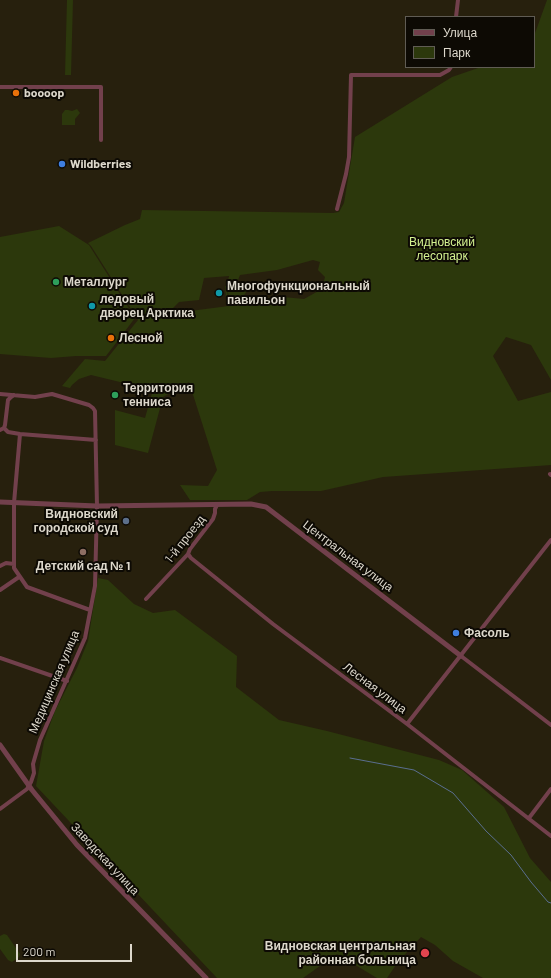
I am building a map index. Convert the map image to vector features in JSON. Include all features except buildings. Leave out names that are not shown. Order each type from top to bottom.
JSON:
[{"type":"street","points":[[456,16],[458,0]]},
{"type":"street","points":[[337,208],[349,156],[351,75],[440,74],[450,68]]},
{"type":"street","points":[[0,87],[101,87],[101,140]]},
{"type":"street","points":[[0,394],[14,395]]},
{"type":"street","name":"Медицинская улица","points":[[14,395],[35,397],[52,394],[89,405],[95,411],[97,506],[94,586],[90,610],[85,638],[40,740],[33,764],[34,773],[29,786]]},
{"type":"street","points":[[14,395],[8,400],[5,425],[2,429],[8,432],[20,434],[96,440]]},
{"type":"street","points":[[20,434],[14,503],[14,568],[27,587],[90,610]]},
{"type":"street","name":"Центральная улица","points":[[0,502],[97,506],[251,504],[266,507],[551,724]]},
{"type":"street","name":"1-й проезд","points":[[146,599],[188,554],[190,549],[213,519],[217,505]]},
{"type":"street","points":[[407,724],[551,540]]},
{"type":"street","name":"Лесная улица","points":[[188,554],[273,624],[407,724],[551,836]]},
{"type":"street","points":[[0,566],[6,563],[14,564]]},
{"type":"street","points":[[0,590],[19,577]]},
{"type":"street","points":[[0,658],[67,681]]},
{"type":"street","name":"Заводская улица","points":[[0,745],[29,786],[77,845],[206,978]]},
{"type":"street","points":[[0,808],[29,786]]},
{"type":"street","points":[[529,818],[551,788]]},
{"type":"green space","points":[[67,0],[73,0],[71,75],[65,75]]},
{"type":"green space","name":"Видновский лесопарк","points":[[547,0],[551,0],[551,380],[531,345],[506,337],[493,356],[518,401],[551,392],[551,465],[383,477],[321,491],[260,492],[247,500],[190,500],[180,485],[208,486],[217,470],[189,382],[163,397],[148,453],[115,445],[115,410],[145,418],[153,390],[91,375],[79,379],[70,388],[62,386],[85,359],[105,361],[138,320],[88,243],[140,219],[142,210],[339,212],[344,203],[355,137],[452,77],[478,68],[535,68],[535,33]],"holes":[[[313,260],[320,262],[318,270],[325,277],[322,289],[304,299],[283,297],[275,300],[167,314],[179,302],[199,300],[204,278],[229,276],[227,286],[225,286],[226,298],[228,298],[227,290],[230,299],[242,298],[247,291],[236,285],[240,275],[277,270]]]},
{"type":"green space","points":[[77,109],[80,113],[75,119],[75,125],[62,125],[62,114],[65,110],[72,111]]},
{"type":"green space","name":"Металлург","points":[[59,226],[89,245],[135,318],[106,356],[51,358],[0,354],[0,237]]},
{"type":"green space","points":[[98,578],[108,580],[134,604],[153,613],[175,610],[237,656],[236,687],[279,720],[439,760],[462,770],[504,807],[530,858],[551,882],[551,978],[483,978],[453,961],[435,945],[421,937],[398,962],[387,978],[377,978],[337,954],[303,978],[217,978],[36,786],[44,741],[55,711],[77,668],[88,641]]},
{"type":"green space","points":[[4,934],[7,935],[20,954],[19,957],[12,962],[8,960],[0,949],[0,936]]},
{"type":"waterway","points":[[350,758],[414,770],[453,793],[486,831],[511,855],[531,882],[548,902],[551,903]]},
{"type":"place","name":"boooop","points":[[16,93]]},
{"type":"place","name":"Wildberries","points":[[62,164]]},
{"type":"place","name":"Металлург","points":[[56,282]]},
{"type":"place","name":"Многофункциональный павильон","points":[[219,293]]},
{"type":"place","name":"ледовый дворец Арктика","points":[[92,306]]},
{"type":"place","name":"Лесной","points":[[111,338]]},
{"type":"place","name":"Территория тенниса","points":[[115,395]]},
{"type":"place","name":"Видновский городской суд","points":[[126,521]]},
{"type":"place","name":"Детский сад № 1","points":[[83,552]]},
{"type":"place","name":"Фасоль","points":[[456,633]]},
{"type":"place","name":"Видновская центральная районная больница","points":[[425,953]]}]
